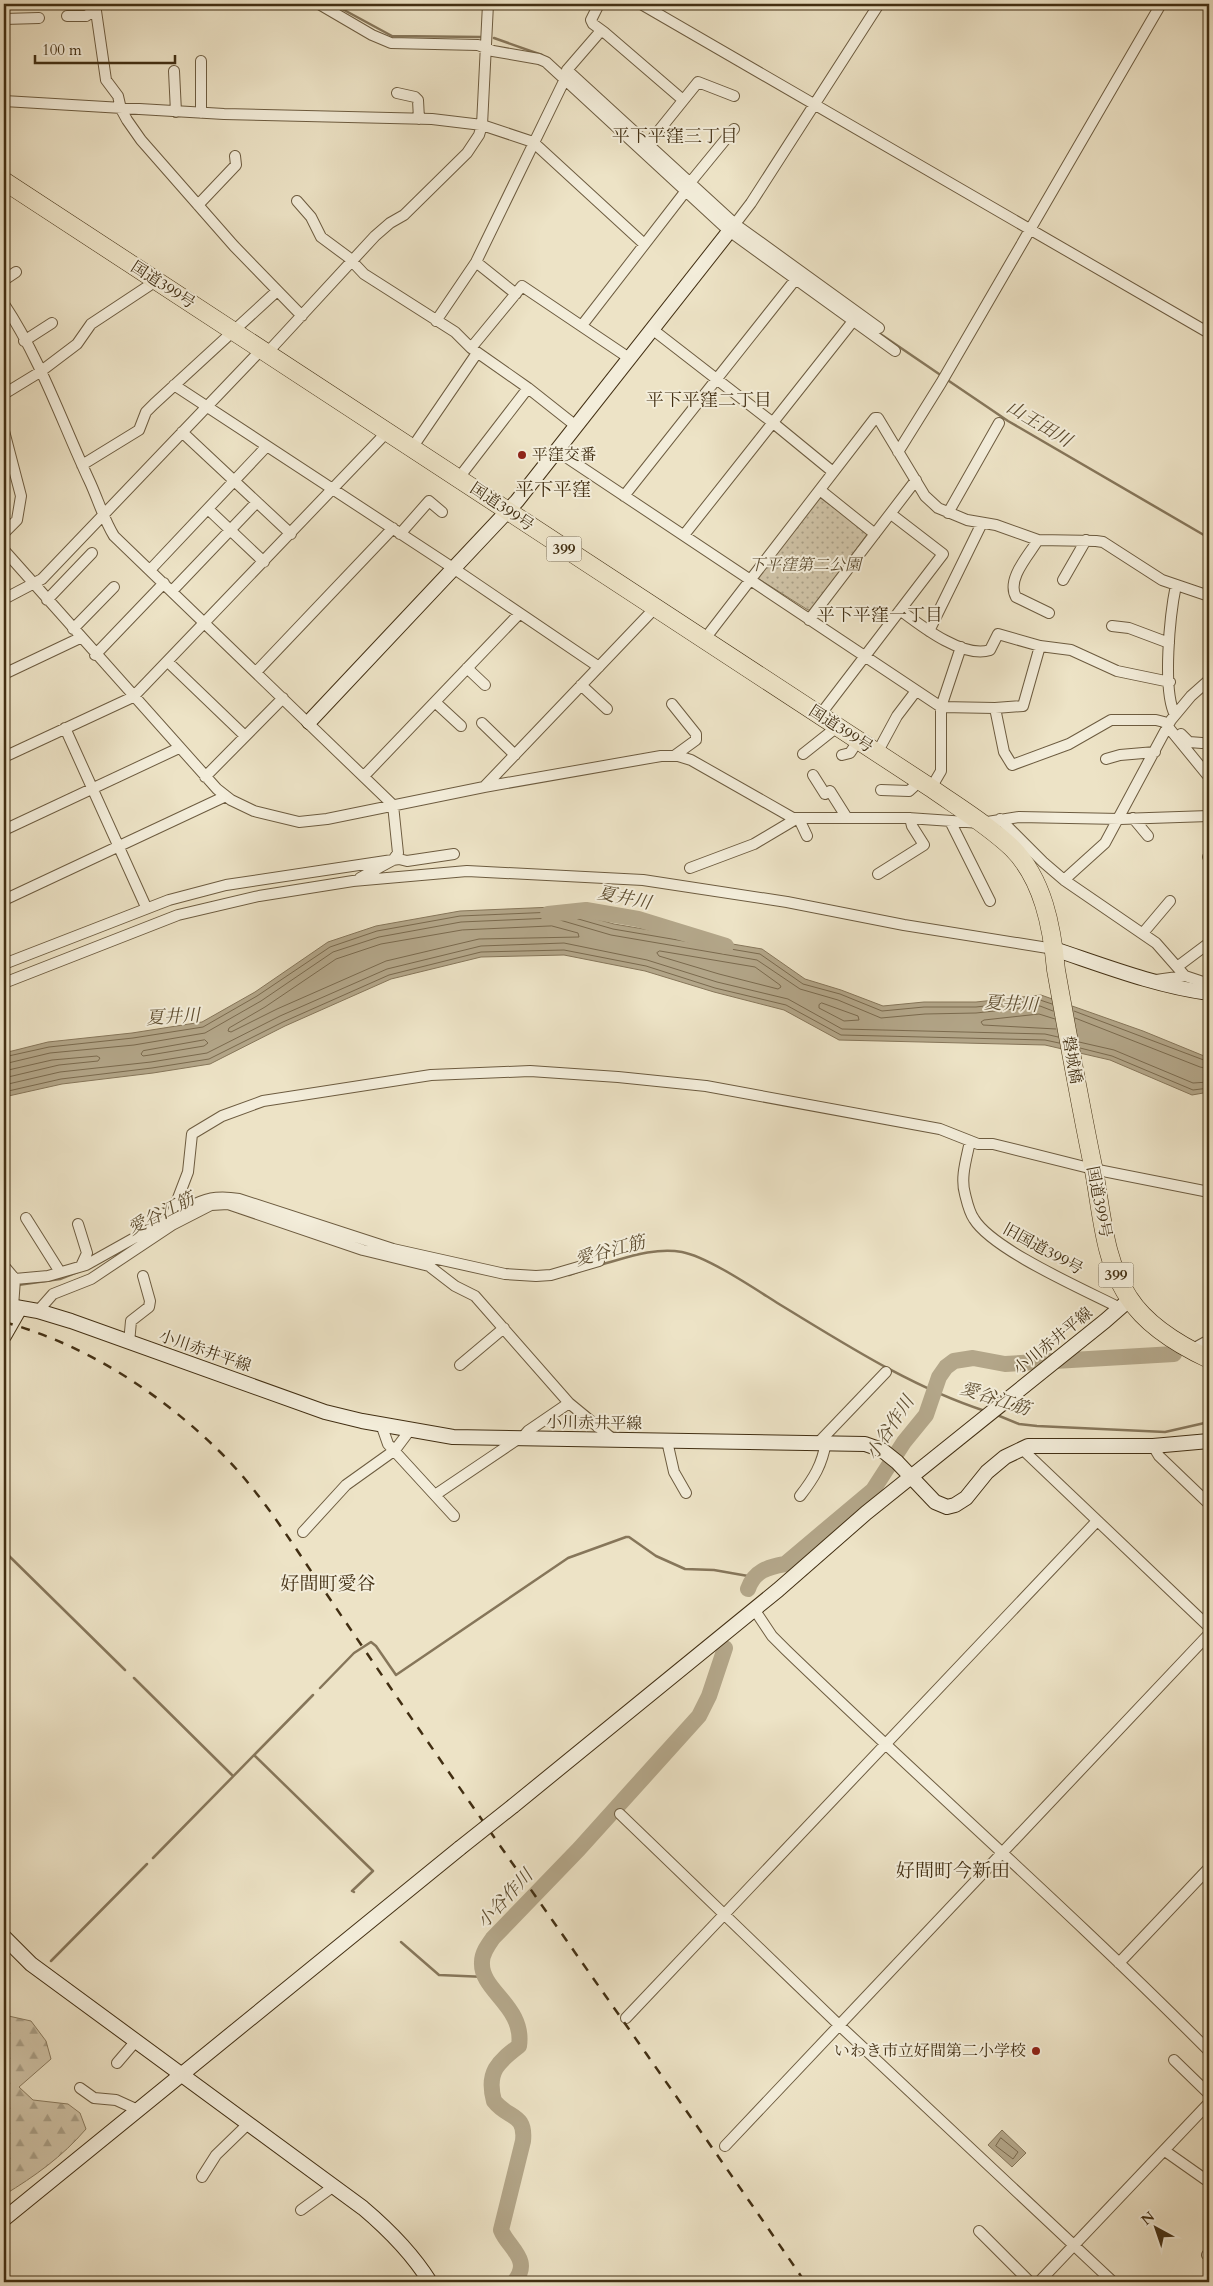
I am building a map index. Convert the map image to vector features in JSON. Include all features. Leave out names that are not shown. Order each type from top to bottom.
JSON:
[{"type":"highway","name":"国道399号","points":[[4,181],[820,715],[981,823],[1012,849],[1030,872],[1041,894],[1054,949],[1056,970]]},
{"type":"highway","name":"磐城橋","points":[[1056,970],[1088,1150]]},
{"type":"highway","name":"国道399号","points":[[1088,1150],[1094,1169],[1111,1261],[1125,1304],[1191,1350],[1209,1359]]},
{"type":"street","points":[[319,4],[372,35],[391,43],[478,45],[486,49],[546,62],[566,76],[732,227],[856,317],[895,351]]},
{"type":"street","points":[[4,599],[42,579],[207,406],[302,316],[375,236],[390,223],[404,215],[467,153],[479,135],[482,125],[488,4]]},
{"type":"street","points":[[599,4],[591,20],[592,24],[604,32],[683,100]]},
{"type":"street","points":[[641,4],[1209,333]]},
{"type":"street","points":[[309,722],[508,511],[557,451],[751,203],[879,4]]},
{"type":"street","points":[[898,452],[944,378],[1161,4]]},
{"type":"street","points":[[66,16],[86,16],[95,7]]},
{"type":"street","points":[[95,7],[102,42],[106,80],[118,96],[121,109],[141,140],[234,246],[302,316]]},
{"type":"street","points":[[4,19],[39,18]]},
{"type":"street","points":[[436,321],[476,262],[566,76],[598,33],[604,32]]},
{"type":"street","points":[[201,61],[201,113]]},
{"type":"street","points":[[174,71],[176,112]]},
{"type":"street","points":[[645,148],[698,82],[734,96]]},
{"type":"street","points":[[397,93],[415,97],[418,100],[419,119]]},
{"type":"street","points":[[4,101],[176,112],[419,119],[482,125],[533,142],[643,243]]},
{"type":"street","points":[[583,324],[643,243],[734,128]]},
{"type":"street","points":[[198,205],[236,165],[235,156]]},
{"type":"street","points":[[297,201],[311,217],[321,237],[376,283],[400,296],[455,332],[474,350],[528,388],[576,426]]},
{"type":"street","points":[[476,262],[516,294]]},
{"type":"street","points":[[4,280],[16,272]]},
{"type":"street","points":[[624,496],[799,276]]},
{"type":"street","points":[[4,394],[40,372],[77,344],[91,324],[156,281]]},
{"type":"street","points":[[412,448],[474,350],[522,286],[583,324],[629,358]]},
{"type":"street","points":[[82,465],[139,430],[146,412],[277,291]]},
{"type":"street","points":[[4,304],[40,372],[103,516],[114,536],[393,805],[398,848],[393,860],[357,881]]},
{"type":"street","points":[[856,317],[879,328]]},
{"type":"street","points":[[684,535],[856,317]]},
{"type":"street","points":[[24,341],[52,323]]},
{"type":"street","points":[[652,329],[717,378],[833,472]]},
{"type":"street","points":[[174,385],[453,568],[599,667]]},
{"type":"street","points":[[458,479],[528,388]]},
{"type":"street","points":[[704,640],[874,418],[878,418],[931,503],[948,513],[967,520],[996,525],[1038,540],[1103,542],[1153,575],[1209,596]]},
{"type":"street","points":[[948,513],[998,423]]},
{"type":"street","points":[[4,431],[7,456],[20,490],[21,502],[17,520],[4,533]]},
{"type":"street","points":[[182,432],[291,534]]},
{"type":"street","points":[[4,757],[133,697],[387,432]]},
{"type":"street","points":[[150,570],[268,446]]},
{"type":"street","points":[[557,451],[684,535],[749,581],[941,707],[995,708],[1023,706],[1040,646]]},
{"type":"street","points":[[810,620],[916,480]]},
{"type":"street","points":[[820,490],[875,534]]},
{"type":"street","points":[[256,672],[429,500],[442,512]]},
{"type":"street","points":[[172,591],[257,502]]},
{"type":"street","points":[[208,509],[264,562]]},
{"type":"street","points":[[820,715],[943,554],[891,514]]},
{"type":"street","points":[[928,631],[982,523]]},
{"type":"street","points":[[1038,540],[1013,580],[1013,592],[1016,597],[1048,613]]},
{"type":"street","points":[[1063,580],[1086,540]]},
{"type":"street","points":[[4,550],[205,777],[226,796],[254,811],[299,822],[327,819],[484,787],[661,756],[674,756],[691,760],[789,818],[797,819],[910,818],[981,823],[1019,817],[1120,819],[1209,816]]},
{"type":"street","points":[[47,600],[92,553]]},
{"type":"street","points":[[95,655],[164,584]]},
{"type":"street","points":[[1176,585],[1169,643],[1171,721],[1209,777]]},
{"type":"street","points":[[73,630],[114,587]]},
{"type":"street","points":[[484,787],[655,608]]},
{"type":"street","points":[[900,610],[928,631],[973,650],[988,651],[997,634],[1040,646],[1071,650],[1117,671],[1170,682]]},
{"type":"street","points":[[364,776],[519,614]]},
{"type":"street","points":[[1112,626],[1129,628],[1169,643]]},
{"type":"street","points":[[4,674],[80,638]]},
{"type":"street","points":[[881,790],[909,791],[925,784],[941,771],[941,707],[961,646]]},
{"type":"street","points":[[168,662],[245,736]]},
{"type":"street","points":[[467,668],[485,685]]},
{"type":"street","points":[[1064,880],[1105,843],[1120,819],[1171,721],[1191,696],[1209,680]]},
{"type":"street","points":[[581,686],[607,709]]},
{"type":"street","points":[[877,753],[897,716],[916,691]]},
{"type":"street","points":[[205,777],[282,698]]},
{"type":"street","points":[[435,702],[460,726]]},
{"type":"street","points":[[672,704],[696,734],[696,740],[674,756]]},
{"type":"street","points":[[995,708],[1004,752],[1012,765],[1068,744],[1111,720],[1171,721],[1189,742],[1202,743]]},
{"type":"street","points":[[482,724],[515,755]]},
{"type":"street","points":[[803,754],[837,727]]},
{"type":"street","points":[[65,728],[146,907]]},
{"type":"street","points":[[842,755],[850,754],[858,740]]},
{"type":"street","points":[[4,830],[179,748]]},
{"type":"street","points":[[1106,759],[1120,754],[1155,752]]},
{"type":"street","points":[[814,775],[826,794],[830,791],[847,818]]},
{"type":"street","points":[[4,900],[226,796]]},
{"type":"street","points":[[878,874],[924,845],[912,826],[910,818]]},
{"type":"street","points":[[1132,818],[1148,836]]},
{"type":"street","points":[[797,819],[807,836]]},
{"type":"street","points":[[690,868],[758,842],[797,819]]},
{"type":"street","points":[[1000,819],[1064,880],[1156,943],[1185,976]]},
{"type":"street","points":[[950,821],[990,902]]},
{"type":"street","points":[[4,962],[146,907],[226,885],[399,859],[407,861],[454,854]]},
{"type":"street","points":[[4,983],[178,915],[259,896],[357,881],[467,871],[643,880],[787,902],[904,925],[1054,949],[1152,982],[1209,993]]},
{"type":"street","points":[[1143,933],[1170,901]]},
{"type":"street","points":[[1177,967],[1209,944]]},
{"type":"street","points":[[1152,982],[1159,979],[1185,976],[1209,984]]},
{"type":"street","points":[[170,1219],[188,1172],[192,1134],[222,1116],[263,1101],[431,1074],[530,1071],[655,1080],[706,1086],[940,1129],[978,1144],[993,1144],[1094,1169],[1209,1192]]},
{"type":"street","name":"旧国道399号","points":[[970,1141],[964,1171],[964,1192],[974,1219],[980,1227],[990,1237],[1010,1250],[1125,1304]]},
{"type":"street","points":[[14,1279],[60,1272],[81,1266],[98,1259],[208,1198],[222,1196],[238,1199],[393,1249],[505,1274],[551,1275],[599,1261]]},
{"type":"street","points":[[38,1311],[49,1297],[58,1291],[91,1279],[172,1225],[211,1205],[223,1204],[363,1250],[429,1266],[455,1286],[475,1296],[569,1403],[614,1440]]},
{"type":"street","points":[[26,1218],[60,1272]]},
{"type":"street","points":[[78,1224],[87,1253],[81,1266]]},
{"type":"street","points":[[4,1266],[14,1279],[12,1307],[4,1336]]},
{"type":"street","points":[[129,1342],[131,1321],[149,1307],[150,1302],[143,1276]]},
{"type":"street","name":"小川赤井平線","points":[[12,1307],[38,1311],[325,1412],[410,1430],[453,1438],[865,1444],[882,1450],[911,1477],[1125,1304]]},
{"type":"street","points":[[460,1365],[504,1328]]},
{"type":"street","points":[[1191,1350],[1209,1340]]},
{"type":"street","points":[[800,1496],[817,1474],[822,1461],[822,1442],[886,1372]]},
{"type":"street","points":[[435,1495],[520,1440],[528,1431],[569,1403]]},
{"type":"street","points":[[381,1424],[388,1444],[454,1516]]},
{"type":"street","points":[[303,1532],[346,1485],[395,1450],[410,1430]]},
{"type":"street","points":[[668,1441],[674,1472],[686,1493]]},
{"type":"street","points":[[4,2219],[512,1806],[911,1477],[935,1502],[949,1507],[966,1498],[994,1465],[1005,1456],[1021,1448],[1036,1445],[1153,1446],[1209,1441]]},
{"type":"street","points":[[1153,1446],[1159,1456],[1209,1504]]},
{"type":"street","points":[[1021,1448],[1209,1627]]},
{"type":"street","points":[[626,2018],[1097,1521]]},
{"type":"street","points":[[754,1608],[772,1636],[885,1745],[1003,1852],[1209,2051]]},
{"type":"street","points":[[725,2146],[1209,1634]]},
{"type":"street","points":[[620,1814],[839,2025],[1113,2282]]},
{"type":"street","points":[[1119,1963],[1209,1868]]},
{"type":"street","points":[[5,1941],[31,1964],[135,2042],[249,2122],[363,2208],[392,2234],[430,2282]]},
{"type":"street","points":[[117,2063],[135,2042]]},
{"type":"street","points":[[1174,2060],[1209,2094]]},
{"type":"street","points":[[80,2088],[94,2098],[122,2102],[138,2110]]},
{"type":"street","points":[[1039,2282],[1209,2103]]},
{"type":"street","points":[[202,2177],[216,2155],[249,2122]]},
{"type":"street","points":[[1165,2151],[1209,2182]]},
{"type":"street","points":[[301,2210],[334,2186]]},
{"type":"street","points":[[978,2231],[1030,2282]]},
{"type":"green space","name":"下平窪第二公園","points":[[819,497],[868,533],[811,610],[808,610],[759,579],[758,575]]},
{"type":"green space","points":[[4,2015],[31,2021],[46,2041],[51,2059],[19,2087],[33,2100],[68,2104],[80,2113],[86,2129],[48,2165],[4,2195]]},
{"type":"water","points":[[554,907],[614,924],[762,949],[805,979],[883,1006],[924,1002],[976,1002],[1041,995],[1143,1031],[1209,1058],[1209,1092],[1192,1095],[1110,1060],[1045,1045],[839,1040],[784,1010],[714,992],[645,971],[564,955],[481,957],[391,979],[285,1026],[210,1064],[62,1084],[4,1097],[4,1053],[48,1042],[132,1033],[202,1022],[255,992],[328,942],[376,926],[460,911]]},
{"type":"water","points":[[1002,2130],[1026,2153],[1012,2167],[988,2145]]},
{"type":"waterway","name":"山王田川","points":[[333,4],[392,36],[481,37]]},
{"type":"waterway","name":"山王田川","points":[[494,38],[542,55]]},
{"type":"waterway","name":"山王田川","points":[[876,331],[942,376]]},
{"type":"waterway","name":"山王田川","points":[[946,379],[1008,421],[1209,538]]},
{"type":"waterway","name":"夏井川","points":[[548,914],[586,910],[638,919],[726,946]]},
{"type":"waterway","name":"愛谷江筋","points":[[600,1265],[651,1252],[672,1251],[693,1255],[731,1274],[879,1364],[931,1390],[985,1411]]},
{"type":"waterway","name":"愛谷江筋","points":[[18,1285],[60,1279],[80,1271]]},
{"type":"waterway","name":"愛谷江筋","points":[[569,1275],[580,1271]]},
{"type":"waterway","name":"愛谷江筋","points":[[4,1286],[12,1286]]},
{"type":"waterway","name":"小谷作川","points":[[748,1589],[758,1574],[767,1568],[785,1564],[873,1490],[904,1442],[926,1415],[939,1377],[946,1367],[954,1361],[973,1358],[1005,1364],[1174,1354]]},
{"type":"waterway","name":"愛谷江筋","points":[[997,1415],[1019,1424],[1037,1426],[1165,1432],[1209,1422]]},
{"type":"waterway","points":[[320,1688],[354,1653],[371,1642],[376,1646],[396,1675],[568,1558],[626,1537],[629,1537],[656,1556],[685,1569],[714,1570],[748,1576],[751,1580]]},
{"type":"waterway","points":[[4,1551],[125,1670]]},
{"type":"waterway","name":"小谷作川","points":[[514,2282],[519,2274],[520,2261],[501,2230],[523,2141],[523,2132],[519,2121],[499,2107],[494,2101],[492,2082],[493,2075],[500,2063],[519,2046],[519,2032],[509,2009],[488,1982],[483,1972],[483,1955],[493,1938],[579,1849],[699,1716],[709,1696],[725,1648]]},
{"type":"waterway","points":[[134,1678],[233,1776]]},
{"type":"waterway","points":[[153,1858],[313,1695]]},
{"type":"waterway","points":[[254,1755],[373,1871],[352,1891],[354,1892]]},
{"type":"waterway","points":[[51,1961],[147,1864]]},
{"type":"waterway","points":[[401,1942],[439,1975],[486,1977]]},
{"type":"railway","points":[[4,1322],[34,1331],[63,1343],[118,1372],[144,1389],[169,1407],[216,1448],[256,1492],[805,2282]]},
{"type":"place","name":"平窪交番","points":[[522,455]]},
{"type":"place","name":"いわき市立好間第二小学校","points":[[1036,2051]]},
{"type":"district","name":"平下平窪三丁目","points":[[675,136]]},
{"type":"district","name":"平下平窪二丁目","points":[[709,400]]},
{"type":"district","name":"平下平窪","points":[[553,490]]},
{"type":"district","name":"平下平窪一丁目","points":[[880,615]]},
{"type":"district","name":"好間町愛谷","points":[[328,1584]]},
{"type":"district","name":"好間町今新田","points":[[953,1871]]}]
